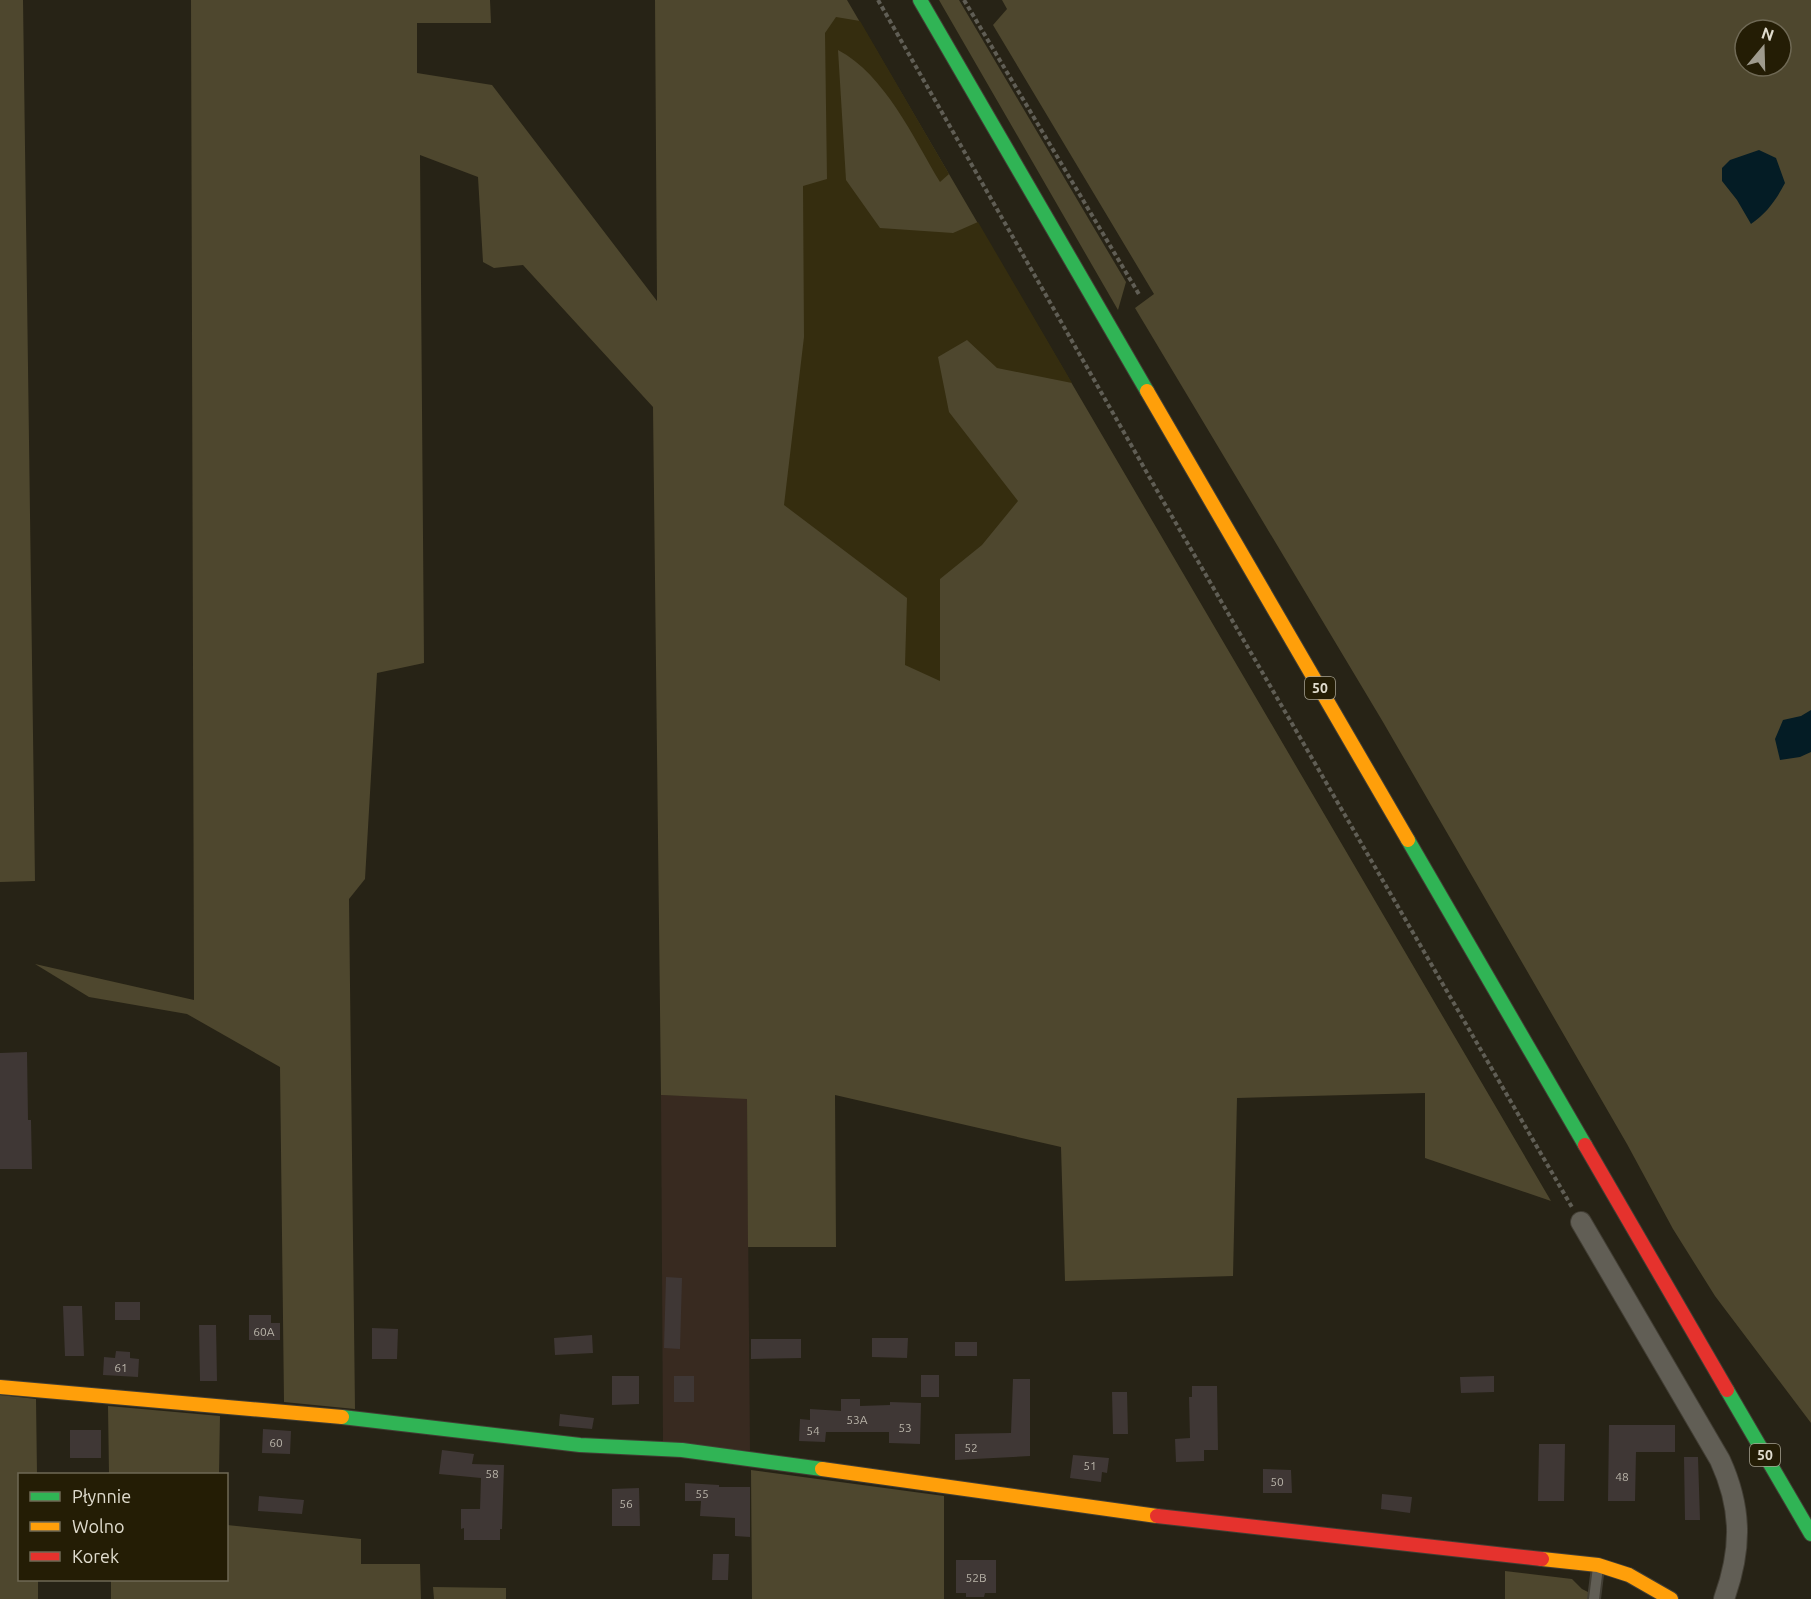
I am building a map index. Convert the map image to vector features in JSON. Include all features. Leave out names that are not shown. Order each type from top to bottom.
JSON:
[{"type":"main road","name":"50","points":[[920,0],[1811,1534]]},
{"type":"main road","points":[[0,1387],[377,1420],[580,1445],[682,1450],[1187,1520],[1598,1565],[1629,1575],[1671,1599]]},
{"type":"street","points":[[1581,1222],[1728,1477],[1736,1506],[1737,1534],[1734,1566],[1725,1599]]},
{"type":"lane","points":[[1594,1599],[1598,1565]]},
{"type":"path","points":[[878,0],[1165,504],[1581,1222]]},
{"type":"path","points":[[964,0],[1140,296]]},
{"type":"shaded area","points":[[0,0],[23,0],[35,881],[0,882]]},
{"type":"shaded area","points":[[191,0],[490,0],[491,23],[417,23],[417,73],[492,85],[657,301],[655,0],[847,0],[1551,1201],[1425,1158],[1425,1093],[1237,1098],[1233,1276],[1065,1281],[1061,1147],[835,1095],[836,1247],[748,1247],[747,1099],[661,1095],[653,407],[523,265],[494,268],[483,262],[478,177],[420,155],[424,663],[377,673],[365,879],[349,899],[355,1409],[284,1402],[280,1067],[187,1014],[89,997],[35,964],[194,1000]]},
{"type":"shaded area","points":[[939,0],[959,0],[1126,282],[1118,310]]},
{"type":"shaded area","points":[[1002,0],[1811,0],[1811,1423],[1715,1296],[1673,1229],[1627,1144],[1383,722],[1135,308],[1154,294],[993,25],[1007,9]]},
{"type":"shaded area","points":[[661,1095],[747,1098],[750,1451],[663,1442]]},
{"type":"shaded area","points":[[0,1395],[36,1399],[37,1473],[18,1473],[18,1581],[38,1581],[38,1599],[0,1599]]},
{"type":"shaded area","points":[[108,1406],[220,1416],[219,1473],[109,1473]]},
{"type":"shaded area","points":[[751,1470],[944,1496],[944,1599],[752,1599]]},
{"type":"shaded area","points":[[228,1525],[361,1539],[361,1564],[420,1564],[421,1599],[111,1599],[111,1581],[228,1581]]},
{"type":"shaded area","points":[[1505,1571],[1572,1579],[1588,1592],[1589,1599],[1505,1599]]},
{"type":"shaded area","points":[[433,1587],[506,1588],[506,1599],[434,1599]]},
{"type":"sand","points":[[836,17],[860,21],[949,174],[940,182],[884,91],[855,61],[838,50],[846,180],[880,228],[953,233],[978,222],[1072,383],[997,368],[967,340],[938,357],[949,412],[1018,501],[982,545],[940,579],[940,681],[905,665],[907,598],[784,505],[804,337],[803,186],[827,179],[825,33]]},
{"type":"water","points":[[1759,150],[1776,158],[1785,183],[1771,206],[1751,224],[1737,200],[1722,181],[1722,168],[1730,160]]},
{"type":"water","points":[[1811,710],[1811,752],[1800,757],[1780,760],[1775,739],[1783,720],[1801,716]]},
{"type":"building","points":[[27,1052],[28,1120],[31,1120],[32,1169],[0,1169],[0,1053]]},
{"type":"building","points":[[666,1277],[682,1278],[680,1349],[664,1348]]},
{"type":"building","points":[[115,1302],[140,1302],[140,1320],[115,1320]]},
{"type":"building","points":[[63,1306],[82,1306],[84,1356],[65,1356]]},
{"type":"building","points":[[249,1315],[271,1315],[271,1323],[280,1323],[280,1340],[249,1340]]},
{"type":"building","points":[[199,1325],[216,1325],[217,1381],[200,1381]]},
{"type":"building","points":[[372,1328],[398,1329],[397,1359],[372,1359]]},
{"type":"building","points":[[592,1335],[593,1353],[555,1355],[554,1338]]},
{"type":"building","points":[[872,1338],[908,1338],[907,1358],[872,1357]]},
{"type":"building","points":[[751,1339],[801,1339],[801,1358],[751,1359]]},
{"type":"building","points":[[955,1342],[977,1342],[977,1356],[955,1356]]},
{"type":"building","points":[[116,1351],[130,1352],[130,1358],[139,1359],[138,1377],[103,1375],[104,1357],[115,1358]]},
{"type":"building","points":[[921,1375],[939,1375],[939,1397],[921,1397]]},
{"type":"building","points":[[612,1376],[639,1376],[639,1404],[612,1405]]},
{"type":"building","points":[[674,1376],[694,1376],[694,1402],[674,1402]]},
{"type":"building","points":[[1494,1376],[1494,1392],[1461,1393],[1460,1377]]},
{"type":"building","points":[[1013,1379],[1030,1379],[1030,1456],[955,1460],[955,1434],[1011,1433]]},
{"type":"building","points":[[1192,1386],[1217,1386],[1218,1450],[1204,1450],[1204,1461],[1176,1462],[1175,1439],[1190,1438],[1189,1397],[1192,1397]]},
{"type":"building","points":[[1112,1392],[1127,1392],[1128,1434],[1113,1434]]},
{"type":"building","points":[[841,1399],[860,1399],[860,1406],[890,1405],[890,1402],[921,1403],[920,1444],[889,1443],[889,1432],[826,1432],[825,1442],[799,1441],[800,1419],[810,1420],[810,1409],[841,1411]]},
{"type":"building","points":[[560,1414],[594,1418],[592,1429],[559,1426]]},
{"type":"building","points":[[1609,1425],[1675,1425],[1675,1452],[1636,1452],[1635,1501],[1608,1501]]},
{"type":"building","points":[[263,1429],[291,1431],[290,1454],[262,1453]]},
{"type":"building","points":[[70,1430],[101,1430],[101,1458],[70,1458]]},
{"type":"building","points":[[1539,1444],[1565,1444],[1564,1501],[1538,1501]]},
{"type":"building","points":[[442,1450],[474,1454],[472,1464],[504,1465],[500,1540],[464,1540],[464,1528],[461,1529],[461,1509],[480,1509],[481,1478],[439,1474]]},
{"type":"building","points":[[1073,1455],[1109,1458],[1107,1473],[1102,1472],[1101,1482],[1070,1478]]},
{"type":"building","points":[[1684,1457],[1698,1457],[1700,1520],[1685,1520]]},
{"type":"building","points":[[1263,1469],[1291,1470],[1292,1493],[1263,1493]]},
{"type":"building","points":[[685,1483],[719,1485],[719,1487],[750,1487],[750,1537],[735,1536],[735,1518],[700,1516],[701,1501],[685,1501]]},
{"type":"building","points":[[639,1488],[640,1526],[612,1526],[612,1489]]},
{"type":"building","points":[[1382,1494],[1412,1497],[1410,1513],[1381,1509]]},
{"type":"building","points":[[259,1496],[304,1500],[302,1514],[258,1511]]},
{"type":"building","points":[[713,1554],[729,1554],[728,1580],[712,1580]]},
{"type":"building","points":[[956,1560],[996,1560],[996,1593],[985,1593],[984,1597],[966,1597],[966,1593],[956,1593]]},
{"type":"traffic: fast","points":[[920,0],[1147,391]]},
{"type":"traffic: fast","points":[[1408,840],[1585,1145]]},
{"type":"traffic: fast","points":[[1727,1390],[1811,1534]]},
{"type":"traffic: fast","points":[[342,1417],[580,1445],[682,1450],[822,1469]]},
{"type":"traffic: slow","points":[[1147,391],[1408,840]]},
{"type":"traffic: slow","points":[[0,1387],[342,1417]]},
{"type":"traffic: slow","points":[[822,1469],[1157,1516]]},
{"type":"traffic: slow","points":[[1542,1559],[1598,1565],[1629,1575],[1671,1599]]},
{"type":"traffic: jam","points":[[1585,1145],[1727,1390]]},
{"type":"traffic: jam","points":[[1157,1516],[1542,1559]]}]
